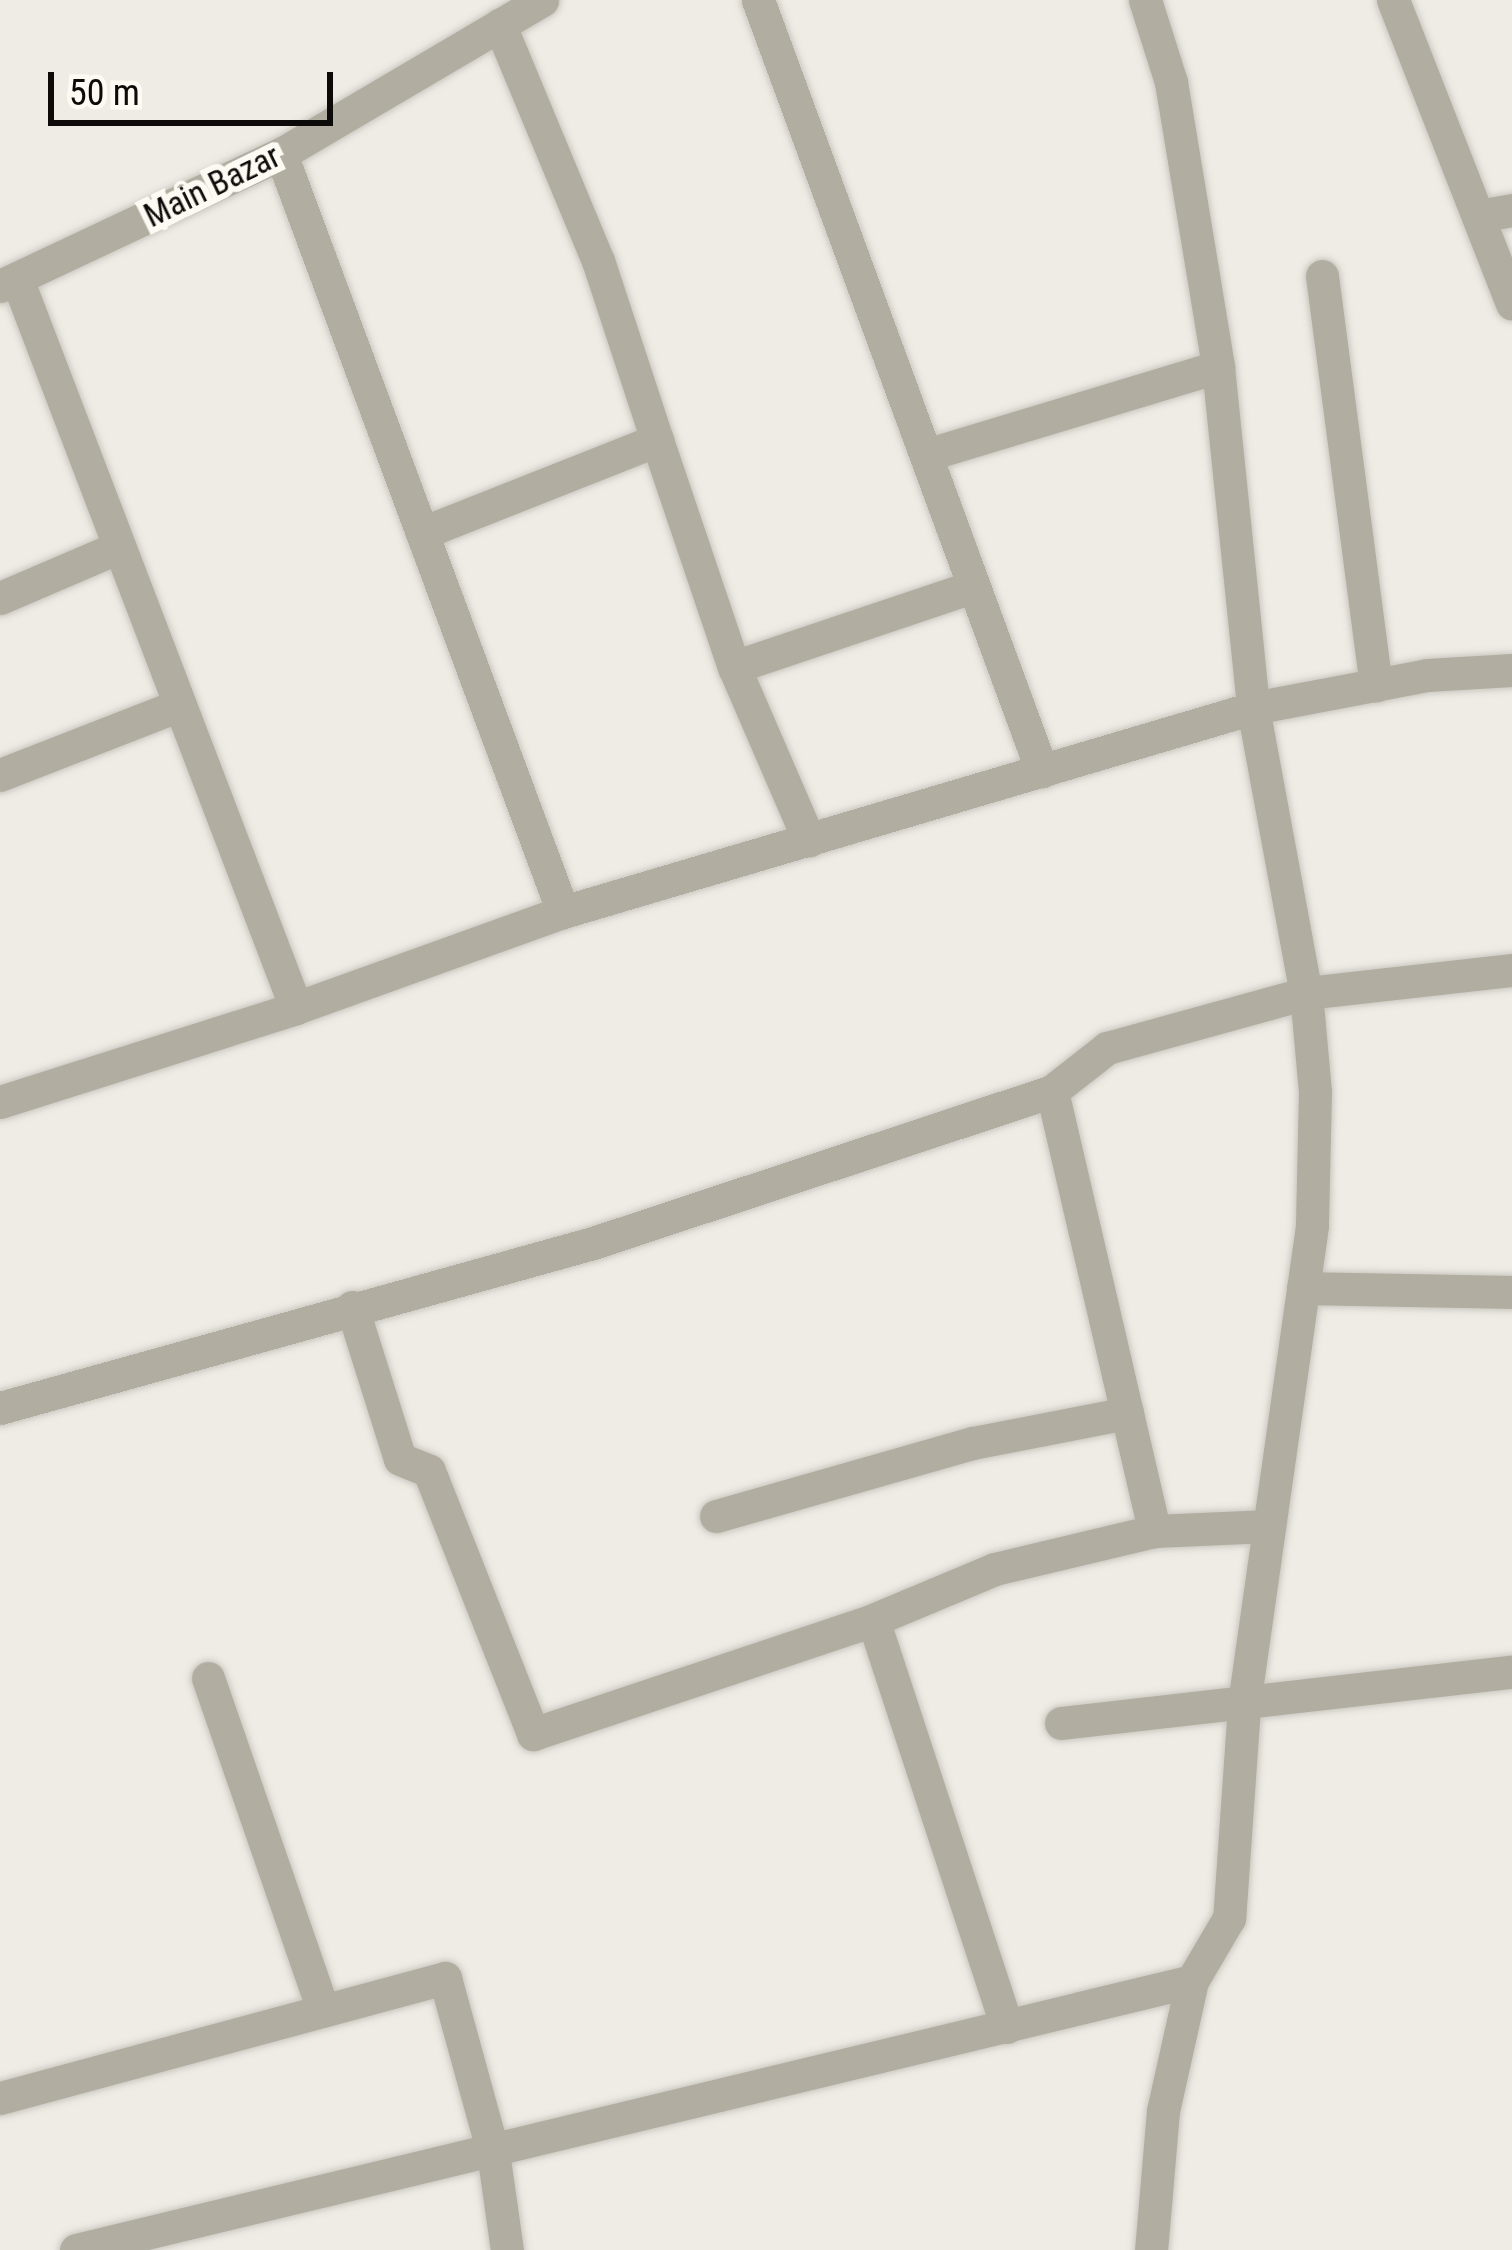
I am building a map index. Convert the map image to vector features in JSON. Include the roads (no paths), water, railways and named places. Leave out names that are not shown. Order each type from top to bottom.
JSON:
[{"type":"street","name":"Main Bazar","points":[[8,283],[280,154],[542,0]]},
{"type":"street","points":[[758,0],[1042,771]]},
{"type":"street","points":[[1145,0],[1171,82],[1218,367],[1252,708],[1306,993],[1315,1091],[1303,1288],[1244,1706],[1229,1918],[1192,1981],[1163,2111],[1150,2250]]},
{"type":"street","points":[[1393,0],[1512,303]]},
{"type":"street","points":[[500,25],[598,262],[734,667],[808,840]]},
{"type":"street","points":[[280,154],[563,912]]},
{"type":"street","points":[[1478,216],[1512,211]]},
{"type":"street","points":[[1322,276],[1376,685]]},
{"type":"street","points":[[8,283],[119,547],[296,1008]]},
{"type":"street","points":[[926,455],[1218,367]]},
{"type":"street","points":[[422,533],[657,440]]},
{"type":"street","points":[[0,598],[119,547]]},
{"type":"street","points":[[734,667],[974,586]]},
{"type":"street","points":[[0,1102],[296,1008],[563,912],[1252,708],[1376,685],[1512,670]]},
{"type":"street","points":[[0,775],[180,705]]},
{"type":"street","points":[[0,1408],[352,1306],[593,1243],[1052,1091],[1107,1048],[1306,993],[1512,970]]},
{"type":"street","points":[[1052,1091],[1154,1532]]},
{"type":"street","points":[[1303,1288],[1512,1292]]},
{"type":"street","points":[[352,1306],[400,1459],[429,1471],[532,1734],[873,1620],[995,1569],[1154,1532],[1269,1526]]},
{"type":"street","points":[[716,1516],[973,1443],[1127,1413]]},
{"type":"street","points":[[873,1620],[1007,2027]]},
{"type":"street","points":[[1061,1723],[1244,1706],[1512,1672]]},
{"type":"street","points":[[208,1678],[323,2011]]},
{"type":"street","points":[[0,2098],[445,1978],[493,2152],[507,2250]]},
{"type":"street","points":[[76,2250],[1192,1981]]}]
